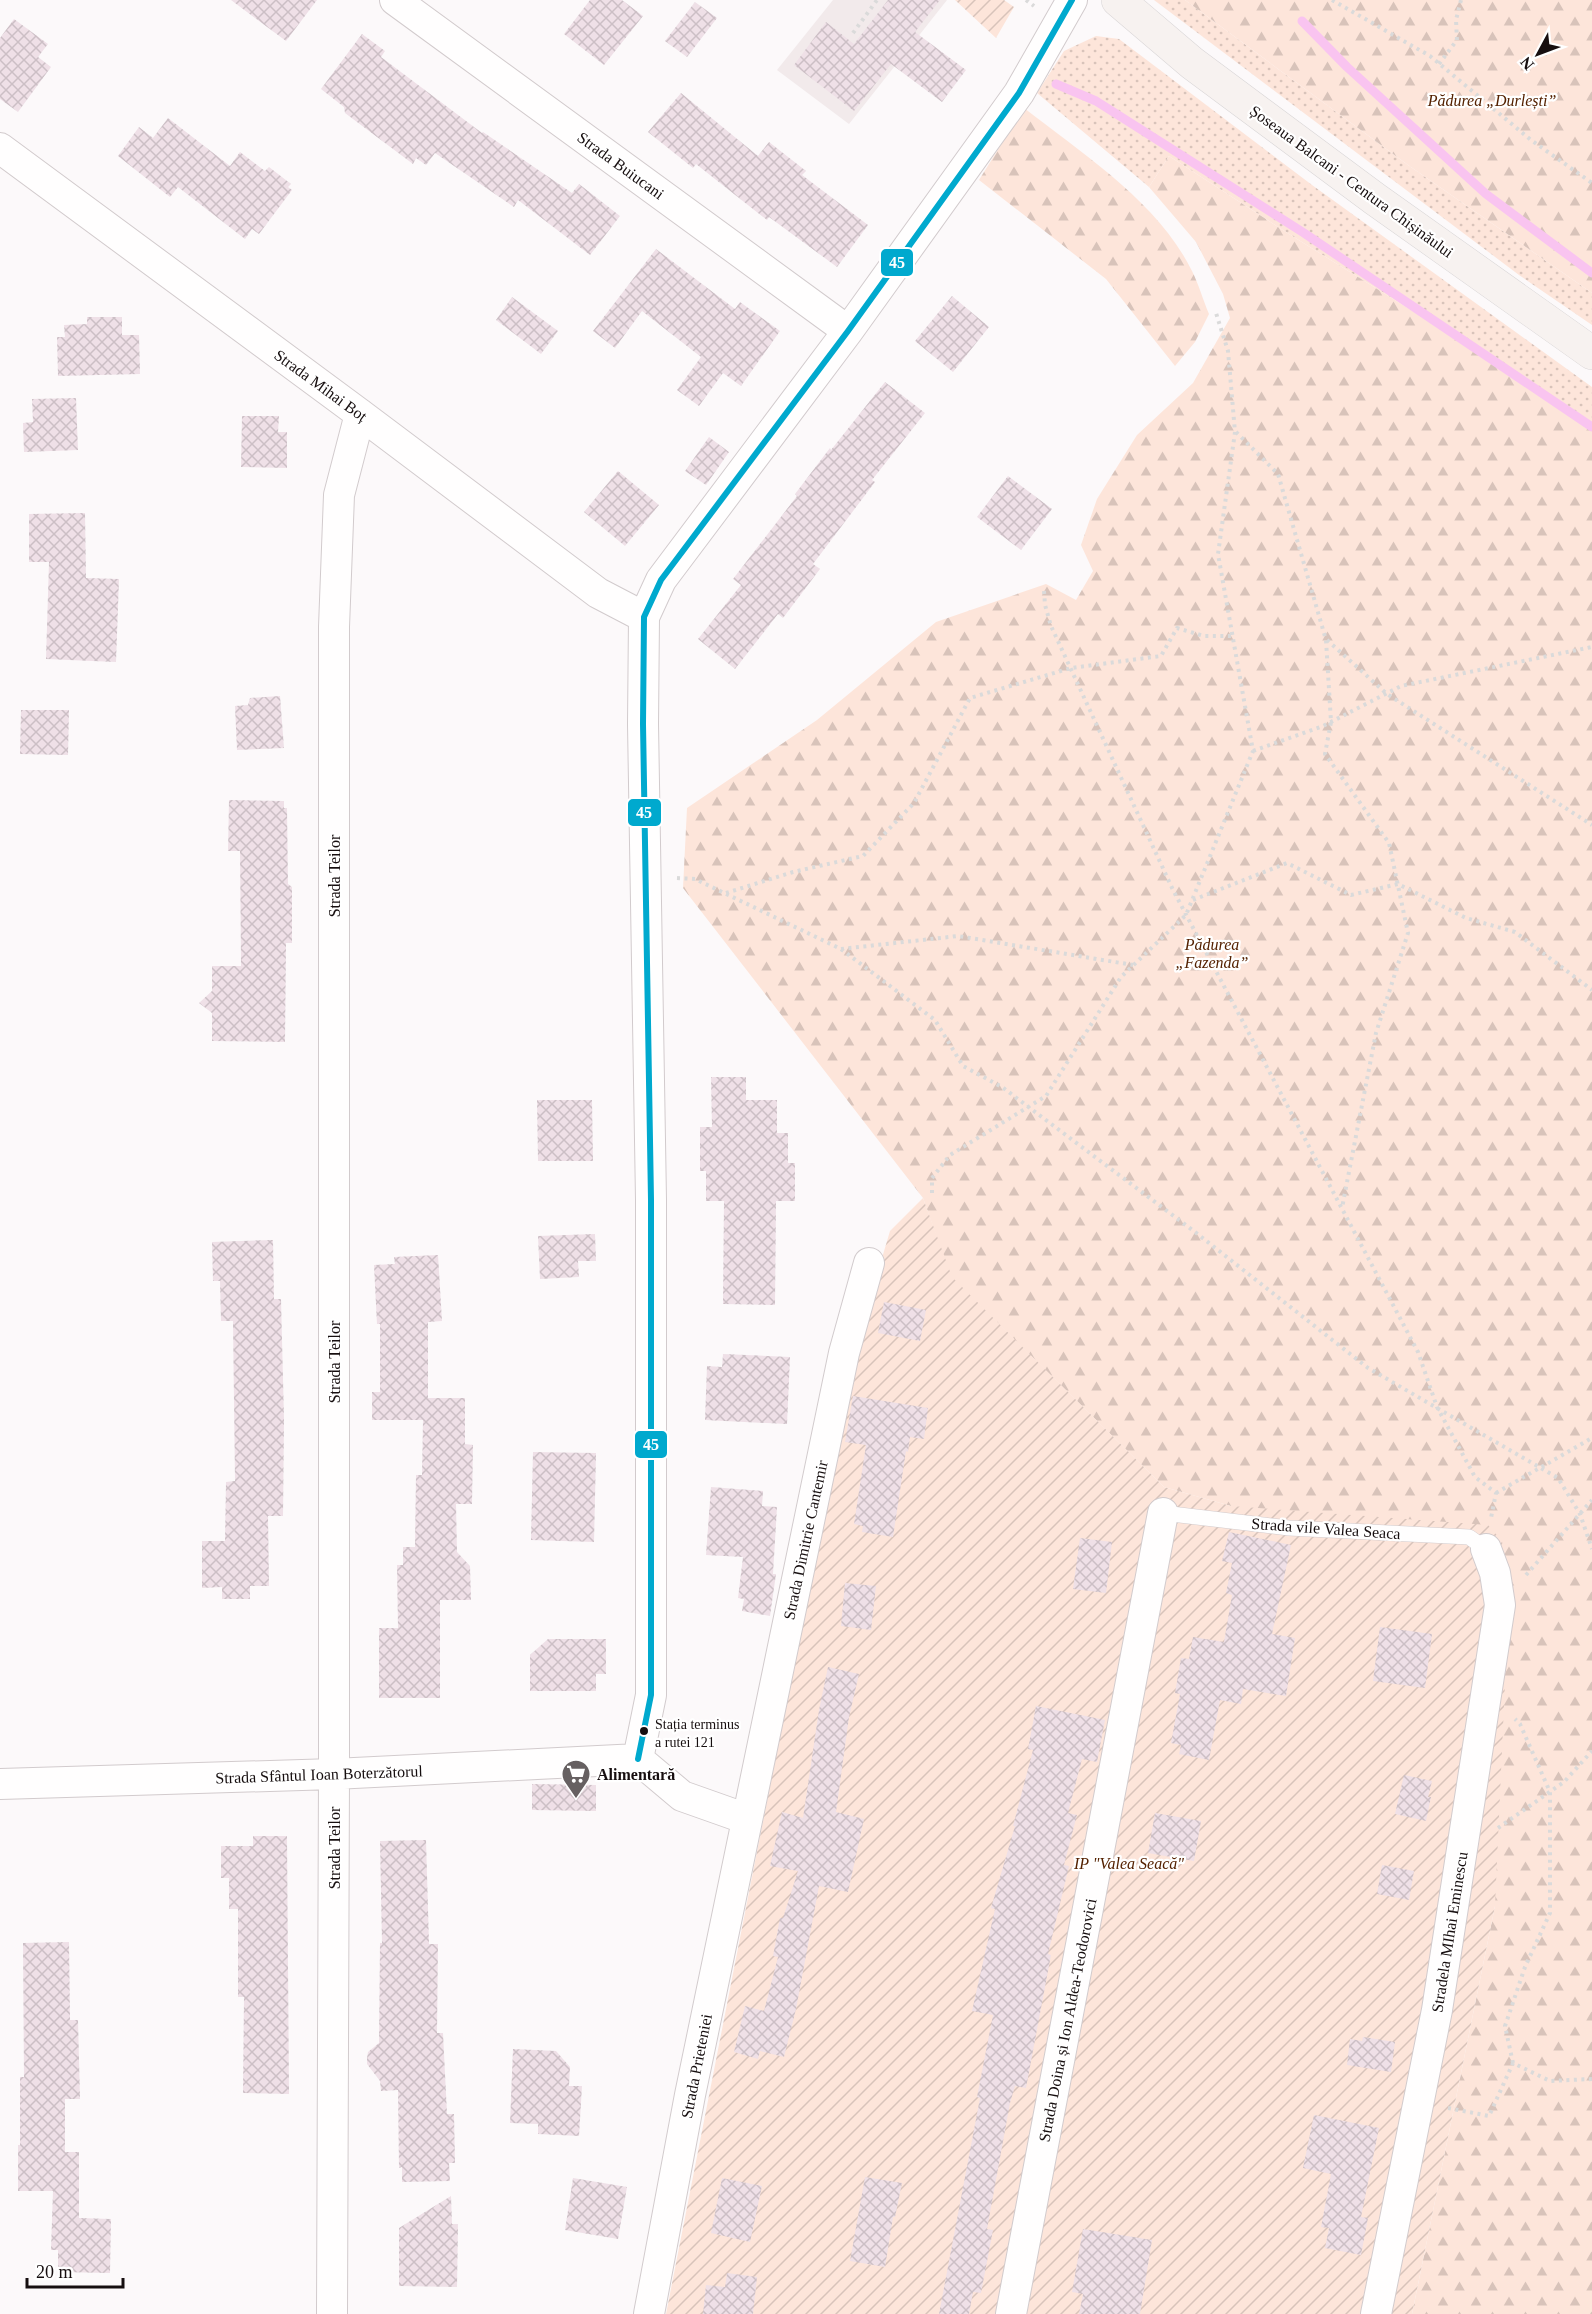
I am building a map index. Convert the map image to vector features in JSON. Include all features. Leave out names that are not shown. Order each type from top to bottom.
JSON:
[{"type":"highway","name":"Șoseaua Balcani - Centura Chișinăului","points":[[1118,0],[1202,70],[1376,199],[1592,353]]},
{"type":"street","name":"Strada Buiucani","points":[[395,0],[848,331]]},
{"type":"street","points":[[747,1819],[682,1796],[638,1759],[651,1695],[651,1200],[644,617],[661,580],[848,331],[1019,93],[1072,0]]},
{"type":"street","name":"Strada Mihai Boț","points":[[0,148],[598,593],[644,617]]},
{"type":"street","name":"Strada Teilor","points":[[332,2314],[334,627],[339,495],[360,414]]},
{"type":"street","name":"Strada Dimitrie Cantemir","points":[[747,1819],[844,1353],[869,1263]]},
{"type":"street","name":"Strada Doina și Ion Aldea-Teodorovici","points":[[1011,2314],[1163,1513]]},
{"type":"street","name":"Stradela MIhai Eminescu","points":[[1376,2314],[1437,2010],[1500,1605],[1495,1572],[1486,1549]]},
{"type":"street","name":"Strada Sfântul Ioan Boterzătorul","points":[[0,1784],[334,1774],[638,1759]]},
{"type":"street","name":"Strada Prieteniei","points":[[649,2314],[690,2095],[747,1819]]},
{"type":"lane","name":"Strada vile Valea Seaca","points":[[1163,1513],[1289,1528],[1469,1537],[1486,1549]]},
{"type":"path","points":[[853,33],[877,0]]},
{"type":"path","points":[[1332,0],[1430,56],[1531,140],[1592,183]]},
{"type":"path","points":[[1438,64],[1457,40],[1456,20],[1461,0]]},
{"type":"path","points":[[932,1193],[932,1178],[950,1155],[1046,1096],[1121,977],[1186,915],[1252,751],[1218,554],[1235,432],[1228,351],[1216,313]]},
{"type":"path","points":[[1235,432],[1278,474],[1326,640],[1331,722],[1325,754],[1389,843],[1408,933],[1376,1033],[1342,1208]]},
{"type":"path","points":[[1044,591],[1051,626],[1186,915],[1418,1352],[1437,1407],[1474,1477],[1496,1493]]},
{"type":"path","points":[[726,893],[793,872],[863,856],[914,802],[970,698],[1071,668],[1161,656],[1178,628],[1204,636],[1232,636]]},
{"type":"path","points":[[1326,640],[1387,694],[1592,825]]},
{"type":"path","points":[[1252,751],[1331,722],[1401,686],[1592,648]]},
{"type":"path","points":[[1192,900],[1287,863],[1351,895],[1398,884],[1466,918],[1515,932],[1592,990]]},
{"type":"path","points":[[646,877],[695,879],[841,949],[935,1020],[963,1066],[1002,1088],[1195,1232],[1368,1368],[1558,1478],[1580,1514],[1592,1549]]},
{"type":"path","points":[[841,949],[958,936],[1134,965]]},
{"type":"path","points":[[1486,1549],[1496,1493],[1592,1438]]},
{"type":"path","points":[[1500,1605],[1592,1500]]},
{"type":"path","points":[[1417,2101],[1489,2116],[1513,2063],[1505,2026],[1525,1967],[1550,1913],[1550,1792],[1520,1724],[1486,1693]]},
{"type":"path","points":[[1461,1852],[1564,1782],[1592,1751]]},
{"type":"path","points":[[1513,2063],[1550,2081],[1592,2079]]},
{"type":"shaded area","points":[[833,0],[947,0],[849,124],[777,70]]},
{"type":"green space","points":[[955,0],[1004,0],[1014,7],[996,38]]},
{"type":"green space","points":[[1154,0],[1185,0],[1408,165],[1592,293],[1592,325],[1519,275]]},
{"type":"green space","name":"Pădurea „Durlești”","points":[[1185,0],[1592,0],[1592,293],[1408,165]]},
{"type":"green space","points":[[1096,36],[1119,39],[1312,185],[1592,387],[1592,423],[1289,234],[1169,156],[1149,187],[1037,93],[1064,51]]},
{"type":"green space","points":[[1024,108],[1117,181],[1160,223],[1177,246],[1194,276],[1209,314],[1195,342],[1175,366],[1106,279],[979,180]]},
{"type":"green space","name":"Pădurea „Fazenda”","points":[[1169,156],[1289,234],[1592,423],[1592,2314],[1412,2314],[1495,1906],[1231,1506],[1164,1487],[951,1277],[923,1198],[683,888],[687,808],[817,720],[936,622],[1046,584],[1076,600],[1093,571],[1081,545],[1097,499],[1137,435],[1193,383],[1230,318],[1223,294],[1196,242],[1149,187]]},
{"type":"green space","name":"IP \"Valea Seacă\"","points":[[923,1198],[952,1277],[1164,1487],[1231,1506],[1488,1525],[1502,1541],[1509,1594],[1495,1906],[1412,2314],[666,2314],[801,1628],[866,1312],[890,1231]]},
{"type":"building","points":[[231,0],[317,0],[286,41]]},
{"type":"building","points":[[590,0],[622,0],[643,16],[604,65],[564,34]]},
{"type":"building","points":[[888,0],[940,0],[915,32],[966,70],[942,102],[891,64],[854,111],[794,65],[826,22],[854,44]]},
{"type":"building","points":[[695,2],[717,18],[687,57],[665,41]]},
{"type":"building","points":[[14,19],[48,44],[38,57],[51,67],[18,112],[0,99],[0,38]]},
{"type":"building","points":[[362,34],[385,51],[381,57],[482,133],[572,193],[579,184],[620,216],[590,255],[518,200],[514,207],[435,153],[426,165],[416,158],[413,164],[345,113],[344,107],[321,89]]},
{"type":"building","points":[[681,93],[758,156],[769,142],[806,171],[802,175],[868,225],[837,267],[769,217],[767,220],[696,164],[693,168],[648,132]]},
{"type":"building","points":[[168,118],[230,166],[240,152],[265,171],[269,167],[291,184],[288,187],[292,190],[259,234],[252,229],[245,239],[178,187],[170,197],[118,156],[139,127],[153,138]]},
{"type":"building","points":[[656,249],[735,309],[740,302],[780,331],[741,386],[723,373],[699,406],[677,390],[701,357],[642,311],[615,348],[593,331]]},
{"type":"building","points":[[952,296],[989,327],[953,372],[915,341]]},
{"type":"building","points":[[512,297],[558,331],[541,354],[496,320]]},
{"type":"building","points":[[87,317],[122,317],[122,335],[139,335],[140,374],[58,376],[57,337],[65,337],[64,325],[87,324]]},
{"type":"building","points":[[885,382],[925,413],[872,480],[875,482],[813,564],[820,569],[783,618],[778,614],[735,669],[698,639],[741,585],[733,579],[797,496],[795,494],[830,448],[831,450]]},
{"type":"building","points":[[76,398],[78,450],[24,452],[23,423],[33,422],[32,399]]},
{"type":"building","points":[[242,416],[279,416],[278,432],[287,432],[287,468],[241,467]]},
{"type":"building","points":[[709,437],[729,452],[706,485],[685,471]]},
{"type":"building","points":[[618,471],[659,505],[625,546],[584,512]]},
{"type":"building","points":[[1008,476],[1052,509],[1021,550],[977,517]]},
{"type":"building","points":[[85,513],[86,578],[119,579],[116,662],[46,659],[49,562],[29,562],[29,514]]},
{"type":"building","points":[[280,696],[284,748],[237,750],[235,706],[248,705],[250,698]]},
{"type":"building","points":[[21,710],[69,710],[68,755],[20,754]]},
{"type":"building","points":[[229,800],[284,801],[284,808],[287,808],[288,884],[292,887],[292,943],[286,943],[285,1042],[212,1041],[212,1013],[199,1003],[212,991],[212,966],[241,966],[240,851],[228,851]]},
{"type":"building","points":[[711,1077],[746,1077],[746,1100],[777,1100],[777,1133],[788,1133],[788,1163],[795,1163],[795,1201],[776,1201],[775,1305],[723,1304],[724,1201],[706,1201],[706,1171],[700,1171],[700,1127],[712,1127]]},
{"type":"building","points":[[537,1100],[592,1100],[593,1161],[538,1161]]},
{"type":"building","points":[[595,1234],[596,1261],[578,1261],[579,1277],[540,1279],[538,1236]]},
{"type":"building","points":[[273,1240],[274,1299],[281,1299],[284,1419],[283,1516],[268,1516],[269,1586],[250,1586],[250,1599],[222,1599],[222,1587],[202,1588],[202,1541],[225,1541],[226,1482],[235,1481],[233,1321],[221,1321],[220,1281],[213,1281],[212,1242]]},
{"type":"building","points":[[438,1255],[442,1321],[428,1322],[428,1398],[465,1398],[465,1444],[473,1445],[472,1504],[456,1504],[457,1552],[470,1566],[471,1600],[440,1600],[440,1698],[379,1698],[379,1628],[398,1628],[397,1565],[403,1565],[403,1547],[415,1547],[416,1475],[422,1475],[423,1420],[372,1420],[372,1392],[380,1392],[380,1324],[377,1324],[374,1265],[395,1264],[394,1257]]},
{"type":"building","points":[[884,1302],[926,1310],[920,1341],[878,1333]]},
{"type":"building","points":[[723,1354],[790,1357],[787,1424],[705,1420],[707,1366],[722,1367]]},
{"type":"building","points":[[853,1396],[928,1408],[924,1439],[910,1437],[908,1452],[906,1451],[893,1537],[862,1532],[863,1526],[854,1524],[866,1445],[845,1442]]},
{"type":"building","points":[[533,1452],[596,1453],[594,1542],[531,1540]]},
{"type":"building","points":[[711,1487],[763,1491],[762,1506],[777,1507],[773,1574],[776,1574],[770,1616],[742,1611],[744,1599],[738,1598],[743,1557],[706,1555]]},
{"type":"building","points":[[1229,1532],[1291,1545],[1272,1634],[1295,1638],[1286,1696],[1243,1689],[1241,1704],[1220,1700],[1209,1760],[1179,1754],[1181,1745],[1171,1743],[1180,1694],[1175,1693],[1181,1658],[1189,1659],[1193,1637],[1224,1642],[1232,1595],[1226,1593],[1232,1563],[1222,1561]]},
{"type":"building","points":[[1080,1538],[1112,1542],[1106,1593],[1073,1589]]},
{"type":"building","points":[[845,1583],[876,1586],[871,1630],[841,1626]]},
{"type":"building","points":[[1380,1627],[1432,1634],[1425,1688],[1373,1681]]},
{"type":"building","points":[[548,1639],[606,1639],[606,1674],[596,1674],[596,1691],[530,1691],[530,1655]]},
{"type":"building","points":[[828,1667],[859,1674],[849,1717],[836,1812],[864,1819],[848,1892],[819,1886],[796,2009],[784,2057],[760,2051],[758,2059],[734,2052],[745,2006],[764,2011],[778,1957],[773,1956],[780,1918],[783,1918],[798,1871],[770,1866],[782,1812],[803,1818],[819,1710]]},
{"type":"building","points":[[1036,1706],[1105,1720],[1097,1762],[1082,1759],[1068,1813],[1077,1815],[1064,1865],[1069,1866],[1048,1954],[1051,1955],[1026,2088],[1015,2086],[1010,2103],[987,2229],[993,2230],[981,2293],[973,2292],[969,2314],[939,2314],[980,2098],[977,2097],[993,2015],[972,2011],[995,1909],[991,1908],[1015,1826],[1013,1826],[1033,1750],[1028,1749]]},
{"type":"building","points":[[1404,1775],[1432,1781],[1426,1821],[1395,1814]]},
{"type":"building","points":[[532,1784],[596,1785],[596,1811],[532,1810]]},
{"type":"building","points":[[1155,1813],[1201,1821],[1194,1861],[1148,1853]]},
{"type":"building","points":[[253,1836],[287,1836],[289,2094],[243,2093],[244,1997],[238,1997],[238,1909],[229,1909],[229,1878],[221,1878],[221,1846],[253,1846]]},
{"type":"building","points":[[426,1840],[429,1944],[438,1944],[437,2033],[443,2033],[447,2114],[454,2114],[455,2163],[449,2163],[450,2181],[402,2182],[402,2167],[399,2168],[398,2090],[381,2091],[380,2081],[367,2064],[368,2052],[379,2043],[380,1943],[382,1943],[380,1841]]},
{"type":"building","points":[[1382,1865],[1414,1871],[1409,1900],[1377,1894]]},
{"type":"building","points":[[69,1942],[70,2020],[78,2020],[80,2099],[65,2099],[65,2152],[79,2152],[79,2218],[111,2219],[110,2273],[58,2272],[58,2250],[51,2250],[53,2191],[18,2191],[20,2077],[24,2077],[23,1943]]},
{"type":"building","points":[[1363,2037],[1395,2042],[1391,2072],[1347,2065],[1350,2039],[1362,2041]]},
{"type":"building","points":[[513,2049],[556,2051],[570,2067],[569,2086],[582,2086],[579,2136],[538,2134],[538,2124],[510,2123]]},
{"type":"building","points":[[1314,2115],[1379,2128],[1361,2217],[1368,2218],[1361,2255],[1325,2248],[1329,2228],[1321,2227],[1331,2174],[1303,2168]]},
{"type":"building","points":[[865,2177],[902,2183],[895,2217],[893,2217],[885,2267],[850,2261]]},
{"type":"building","points":[[573,2178],[627,2187],[618,2239],[565,2230]]},
{"type":"building","points":[[722,2178],[762,2186],[750,2242],[711,2233]]},
{"type":"building","points":[[451,2196],[452,2224],[458,2224],[457,2287],[399,2286],[399,2228]]},
{"type":"building","points":[[1083,2229],[1152,2240],[1140,2314],[1079,2314],[1083,2294],[1072,2292]]},
{"type":"building","points":[[727,2273],[757,2277],[753,2314],[703,2314],[706,2285],[725,2287]]},
{"type":"waterway","points":[[1302,21],[1347,67],[1486,194],[1592,273]]},
{"type":"waterway","points":[[1056,84],[1096,101],[1304,233],[1592,427]]},
{"type":"transit line","name":"45","points":[[638,1759],[651,1695],[651,1200],[643,724],[644,617],[661,580],[848,331],[1019,93],[1072,0]]},
{"type":"place","name":"Stația terminus a rutei 121","points":[[644,1731]]},
{"type":"place","name":"Alimentară","points":[[576,1800]]}]
